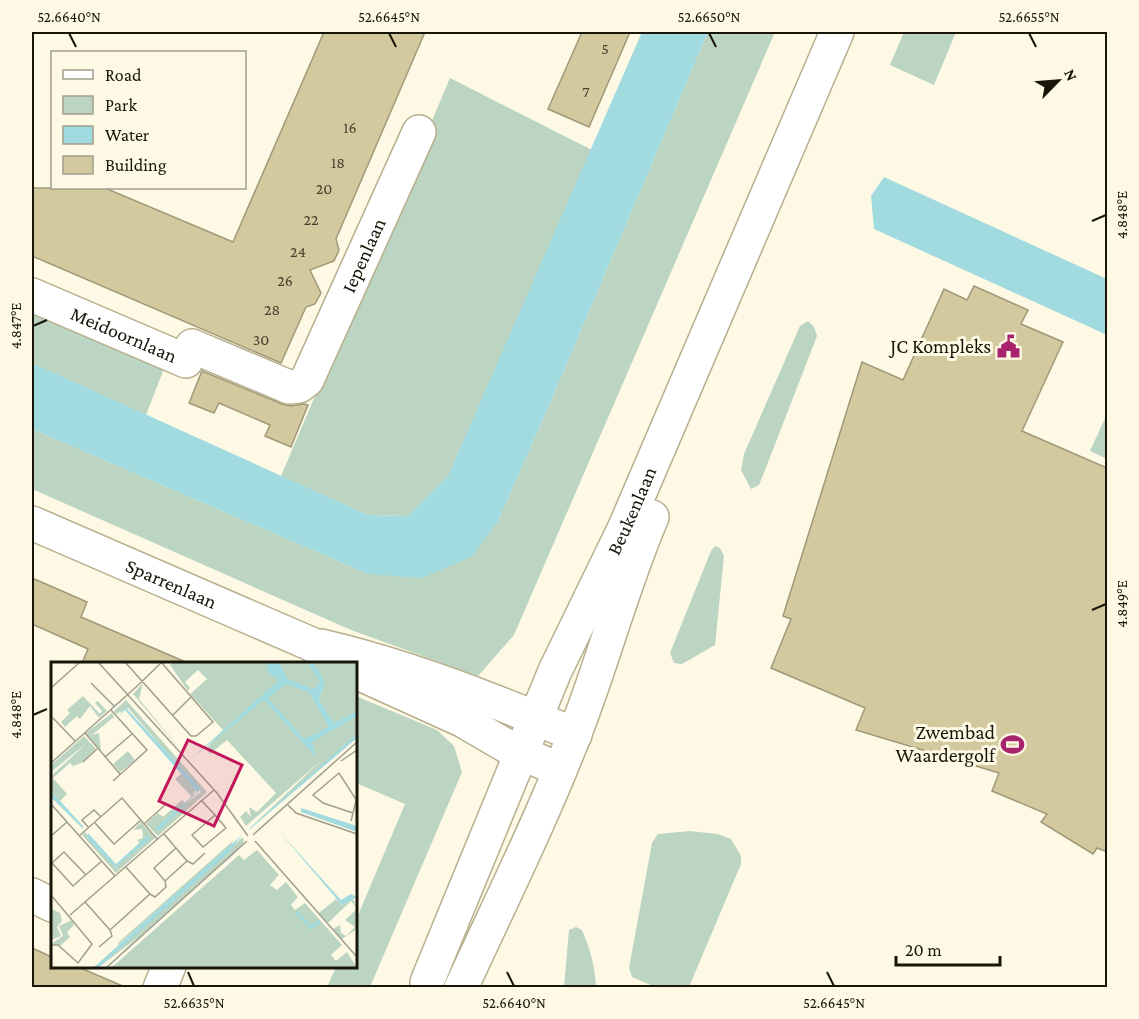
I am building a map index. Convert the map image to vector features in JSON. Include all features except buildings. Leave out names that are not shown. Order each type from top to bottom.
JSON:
[{"type":"street","name":"Beukenlaan","points":[[428,987],[428,982],[555,671],[625,527],[837,32]]},
{"type":"street","name":"Beukenlaan","points":[[461,987],[560,770],[602,663],[640,544],[858,32]]},
{"type":"street","name":"Iepenlaan","points":[[307,380],[419,132]]},
{"type":"street","name":"Meidoornlaan","points":[[32,295],[186,361],[192,346],[289,387],[299,386],[307,380]]},
{"type":"street","name":"Sparrenlaan","points":[[32,523],[306,653],[339,662]]},
{"type":"street","name":"Sparrenlaan","points":[[306,653],[372,658],[536,718],[574,735]]},
{"type":"street","points":[[357,671],[462,720],[522,753],[560,770]]},
{"type":"street","points":[[32,895],[51,904]]},
{"type":"street","points":[[160,987],[168,968]]},
{"type":"green space","points":[[708,32],[775,32],[514,635],[478,676],[351,630],[32,489],[32,429],[368,574],[498,521]]},
{"type":"green space","points":[[904,32],[956,32],[934,85],[890,65]]},
{"type":"green space","points":[[450,78],[592,150],[448,476],[408,516],[368,515],[281,476]]},
{"type":"green space","points":[[32,293],[170,353],[146,415],[32,363]]},
{"type":"green space","points":[[808,321],[814,327],[817,336],[759,485],[751,489],[741,470],[744,454],[800,326]]},
{"type":"green space","points":[[1107,414],[1107,459],[1090,451]]},
{"type":"green space","points":[[715,546],[720,548],[724,556],[715,645],[682,664],[674,663],[670,653]]},
{"type":"green space","points":[[357,696],[437,730],[454,746],[462,772],[370,987],[327,987],[336,968],[357,968],[357,918],[405,804],[357,783]]},
{"type":"green space","points":[[690,831],[717,834],[731,839],[741,856],[741,864],[689,987],[655,987],[632,977],[629,968],[652,843],[658,834]]},
{"type":"green space","points":[[576,927],[582,930],[587,944],[596,987],[564,987],[569,930]]},
{"type":"water","points":[[642,32],[708,32],[498,521],[471,557],[422,578],[368,574],[32,429],[32,363],[368,515],[408,516],[448,476]]},
{"type":"water","points":[[884,177],[1107,279],[1107,335],[874,229],[871,196]]},
{"type":"place","name":"JC Kompleks","points":[[1009,346]]},
{"type":"place","name":"Zwembad Waardergolf","points":[[1013,744]]}]
